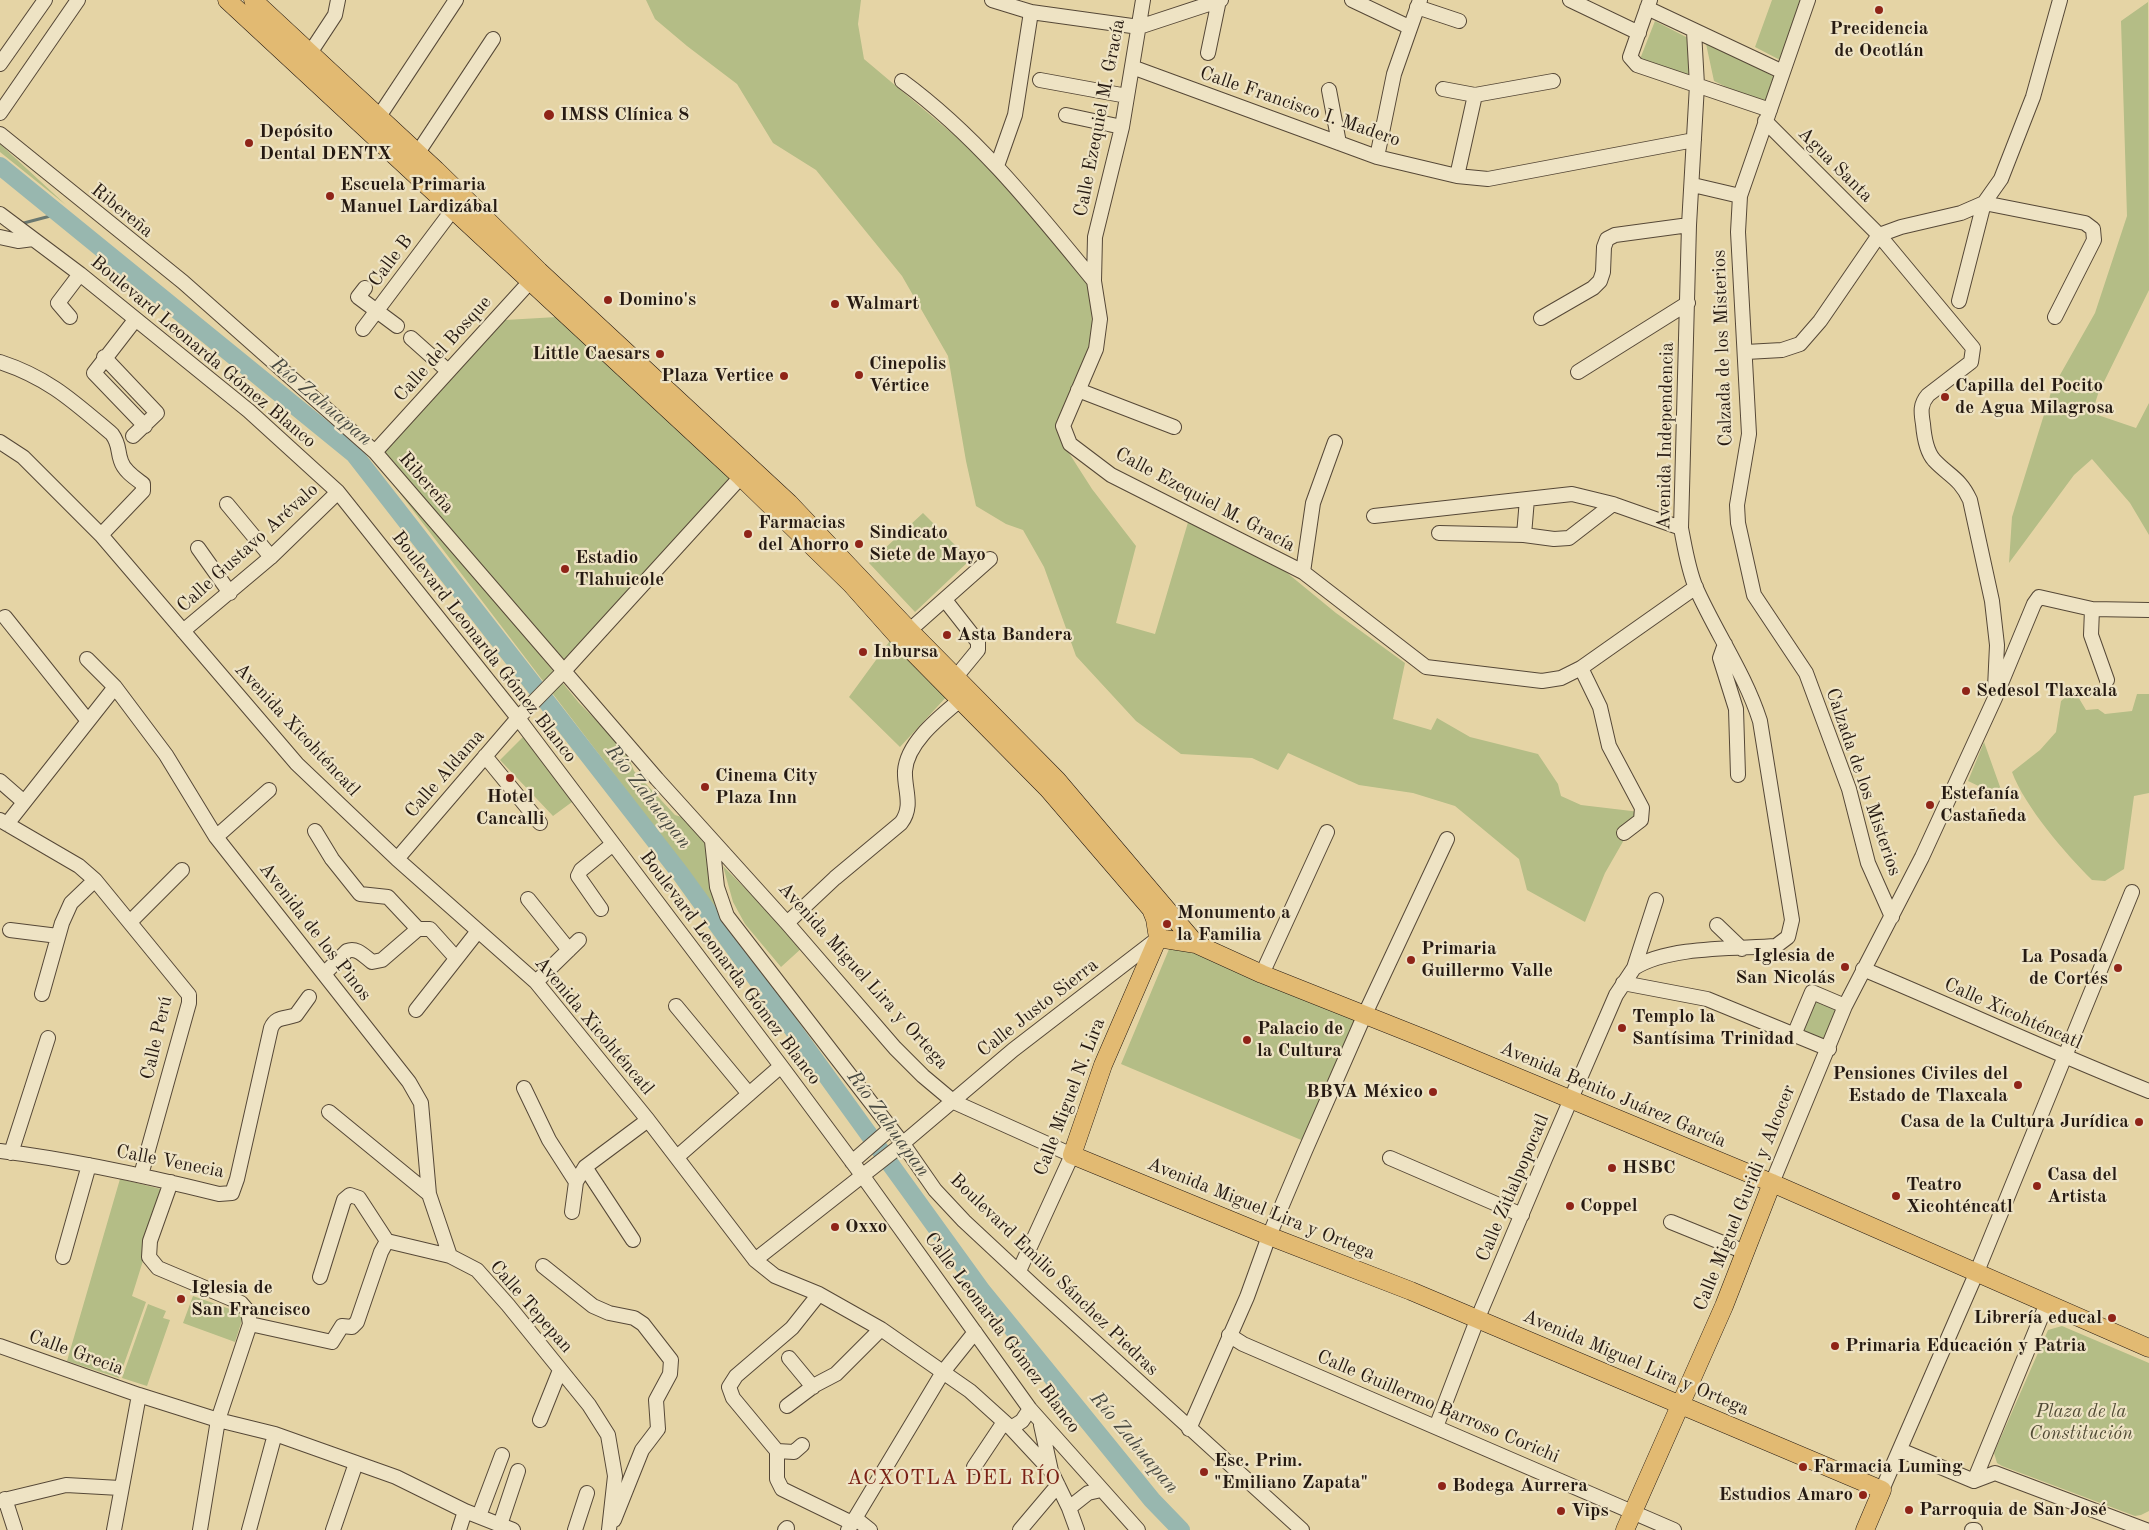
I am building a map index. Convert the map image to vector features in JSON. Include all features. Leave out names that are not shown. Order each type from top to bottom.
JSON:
[{"type":"main road","points":[[227,0],[535,276],[746,472],[789,503],[856,571],[905,635],[1052,784],[1196,944]]},
{"type":"main road","points":[[253,0],[417,154],[456,205]]},
{"type":"main road","points":[[952,683],[960,700],[1052,784],[1151,909],[1155,919],[1158,938]]},
{"type":"main road","name":"Avenida Benito Juárez García","points":[[1158,938],[1196,944],[1262,974],[1365,1014],[1772,1184],[1976,1274],[2047,1303]]},
{"type":"main road","name":"Calle Miguel N. Lira","points":[[1072,1155],[1103,1065],[1158,938]]},
{"type":"main road","name":"Avenida Miguel Lira y Ortega","points":[[1072,1155],[1268,1236],[1411,1291],[1882,1490]]},
{"type":"main road","name":"Calle Miguel Guridi y Alcocer","points":[[1624,1530],[1724,1306],[1772,1184]]},
{"type":"main road","points":[[2047,1303],[2149,1348]]},
{"type":"main road","points":[[1865,1530],[1882,1490]]},
{"type":"street","points":[[0,64],[45,0]]},
{"type":"street","points":[[0,113],[78,0]]},
{"type":"street","points":[[310,53],[335,15],[338,0]]},
{"type":"street","points":[[378,118],[456,0]]},
{"type":"street","points":[[992,0],[1031,12],[1138,27],[1220,0]]},
{"type":"street","name":"Calle Ezequiel M. Gracía","points":[[1143,0],[1122,127],[1095,237],[1094,280],[1100,319],[1096,349],[1063,426],[1070,444],[1111,474],[1302,572],[1426,667],[1542,681],[1561,678],[1580,668],[1696,587]]},
{"type":"street","points":[[1208,53],[1220,0]]},
{"type":"street","points":[[1352,0],[1409,27]]},
{"type":"street","points":[[1570,0],[1639,33]]},
{"type":"street","name":"Calzada de los Misterios","points":[[1808,0],[1740,196],[1738,232],[1749,434],[1738,505],[1738,523],[1754,595],[1806,673],[1849,788],[1868,863],[1892,917]]},
{"type":"street","points":[[1958,301],[1984,203],[2001,179],[2033,97],[2060,0]]},
{"type":"street","points":[[1377,157],[1394,74],[1419,3],[1459,21]]},
{"type":"street","points":[[1768,116],[1697,85],[1638,65],[1630,57],[1648,4],[1694,31],[1783,72]]},
{"type":"street","points":[[998,166],[1015,115],[1031,12]]},
{"type":"street","name":"Avenida Independencia","points":[[1634,968],[1647,960],[1675,953],[1776,946],[1788,937],[1792,920],[1760,721],[1752,696],[1696,587],[1686,558],[1681,528],[1689,225],[1697,85],[1694,31]]},
{"type":"street","points":[[417,154],[493,39]]},
{"type":"street","name":"Calle Francisco I. Madero","points":[[1132,66],[1377,157],[1457,176],[1488,179],[1694,140]]},
{"type":"street","points":[[1040,80],[1127,96]]},
{"type":"street","points":[[902,81],[926,98],[998,166],[1094,280]]},
{"type":"street","points":[[1443,89],[1475,95],[1553,81]]},
{"type":"street","points":[[1329,90],[1338,143]]},
{"type":"street","points":[[1457,176],[1475,95]]},
{"type":"street","points":[[1066,114],[1122,127]]},
{"type":"street","name":"Agua Santa","points":[[1768,116],[1879,235],[1973,348],[1971,362],[1923,401],[1921,412],[1923,435],[1933,459],[1964,486],[1970,500],[1992,601],[1996,645],[1995,698]]},
{"type":"street","name":"Ribereña","points":[[0,134],[183,282],[375,452],[563,672],[712,842]]},
{"type":"street","points":[[1692,185],[1740,196]]},
{"type":"street","points":[[1746,352],[1782,350],[1800,344],[1820,321],[1879,235],[1901,227],[1961,213],[1984,203],[2085,222],[2093,229],[2094,240],[2054,317]]},
{"type":"street","name":"Calle B","points":[[363,329],[456,205]]},
{"type":"street","name":"Boulevard Leonarda Gómez Blanco","points":[[0,214],[80,274],[250,411],[338,492],[520,716],[613,844],[781,1066],[866,1172]]},
{"type":"street","points":[[1541,318],[1593,288],[1600,281],[1604,272],[1604,247],[1608,239],[1616,235],[1689,225]]},
{"type":"street","points":[[0,237],[18,241],[33,238]]},
{"type":"street","points":[[70,317],[58,303],[80,274]]},
{"type":"street","name":"Calle del Bosque","points":[[375,452],[535,276]]},
{"type":"street","points":[[362,292],[377,311],[397,326]]},
{"type":"street","points":[[1578,372],[1688,303]]},
{"type":"street","points":[[135,320],[94,373],[145,426]]},
{"type":"street","points":[[411,338],[448,371]]},
{"type":"street","points":[[104,358],[156,409],[156,416],[133,436]]},
{"type":"street","points":[[0,362],[22,369],[61,390],[112,434],[118,443],[121,461],[127,471],[143,484],[143,491],[101,535]]},
{"type":"street","points":[[1078,390],[1174,427]]},
{"type":"street","name":"Avenida Xicohténcatl","points":[[0,442],[23,457],[101,535],[297,764],[397,859],[536,982],[648,1120],[755,1260],[775,1276],[819,1294],[881,1329],[943,1372],[1008,1425],[1050,1471],[1069,1508],[1077,1530]]},
{"type":"street","points":[[1302,572],[1313,503],[1335,442]]},
{"type":"street","points":[[520,716],[563,672],[746,472]]},
{"type":"street","name":"Calle Gustavo Arévalo","points":[[183,631],[230,593],[338,492]]},
{"type":"street","points":[[1374,516],[1572,494],[1613,504],[1681,528]]},
{"type":"street","points":[[1524,536],[1527,499]]},
{"type":"street","points":[[227,504],[270,557]]},
{"type":"street","points":[[1439,533],[1554,539],[1569,538],[1613,504]]},
{"type":"street","points":[[198,548],[230,593]]},
{"type":"street","points":[[905,635],[990,559]]},
{"type":"street","name":"Calle Miguel Guridi y Alcocer","points":[[1772,1184],[1829,1049],[1845,1006],[1892,917],[1995,698],[2039,597],[2092,609]]},
{"type":"street","points":[[944,600],[978,642],[978,650],[952,683]]},
{"type":"street","points":[[2107,680],[2091,635],[2092,609],[2149,610]]},
{"type":"street","points":[[5,617],[88,721]]},
{"type":"street","points":[[1725,644],[1720,658],[1736,708],[1738,775]]},
{"type":"street","name":"Avenida de los Pinos","points":[[87,659],[115,687],[166,755],[216,837],[409,1082],[421,1103],[429,1194],[450,1256]]},
{"type":"street","points":[[1580,668],[1600,706],[1609,746],[1642,808],[1642,820],[1624,834]]},
{"type":"street","points":[[4,822],[24,802],[115,687]]},
{"type":"street","points":[[787,923],[907,816],[908,789],[905,772],[910,750],[960,700]]},
{"type":"street","name":"Calle Aldama","points":[[397,859],[520,716]]},
{"type":"street","points":[[485,756],[540,823]]},
{"type":"street","points":[[0,781],[24,802]]},
{"type":"street","points":[[216,837],[269,790]]},
{"type":"street","name":"Calle Perú","points":[[4,822],[79,866],[95,880],[189,995],[141,1175]]},
{"type":"street","points":[[315,831],[332,859],[360,894],[366,897],[388,897],[418,929]]},
{"type":"street","points":[[1262,974],[1327,832]]},
{"type":"street","points":[[1189,1429],[1247,1298],[1268,1236],[1365,1014],[1447,839]]},
{"type":"street","name":"Avenida Miguel Lira y Ortega","points":[[712,842],[787,923],[895,1048],[954,1102],[1072,1155]]},
{"type":"street","name":"Boulevard Emilio Sánchez Piedras","points":[[712,842],[717,887],[727,916],[886,1133],[964,1221],[1189,1429],[1302,1530]]},
{"type":"street","points":[[601,910],[578,876],[581,870],[613,844]]},
{"type":"street","points":[[130,922],[182,870]]},
{"type":"street","points":[[42,994],[58,936],[71,903],[95,880]]},
{"type":"street","points":[[1882,1490],[1976,1274],[2066,1058],[2132,892]]},
{"type":"street","points":[[528,900],[574,945],[536,982]]},
{"type":"street","points":[[1634,968],[1656,900]]},
{"type":"street","points":[[1717,925],[1742,949]]},
{"type":"street","points":[[324,974],[352,949],[357,950],[372,962],[382,960],[418,929],[430,929],[456,958]]},
{"type":"street","points":[[10,930],[58,936]]},
{"type":"street","points":[[416,1010],[478,931]]},
{"type":"street","name":"Calle Justo Sierra","points":[[755,1260],[899,1147],[1013,1050],[1158,938]]},
{"type":"street","name":"Calle Zitlalpopocatl","points":[[1436,1426],[1477,1320],[1571,1101],[1623,983],[1634,968]]},
{"type":"street","name":"Calle Xicohténcatl","points":[[1863,969],[1998,1026],[2066,1058],[2149,1091]]},
{"type":"street","points":[[1623,983],[1708,999],[1829,1049]]},
{"type":"street","points":[[1794,1035],[1812,992],[1845,1006]]},
{"type":"street","name":"Calle Venecia","points":[[6,1152],[141,1175],[218,1194],[232,1193],[238,1179],[271,1028],[274,1021],[296,1015],[309,997]]},
{"type":"street","points":[[676,1006],[749,1094]]},
{"type":"street","points":[[6,1152],[48,1038]]},
{"type":"street","points":[[677,1157],[781,1066]]},
{"type":"street","points":[[524,1088],[549,1140],[576,1182]]},
{"type":"street","points":[[329,1112],[429,1194]]},
{"type":"street","points":[[572,1212],[576,1182],[585,1167],[648,1120]]},
{"type":"street","points":[[856,1158],[886,1133]]},
{"type":"street","name":"Calle Miguel N. Lira","points":[[1019,1271],[1072,1155]]},
{"type":"street","points":[[1390,1158],[1522,1215]]},
{"type":"street","points":[[63,1257],[89,1165]]},
{"type":"street","points":[[585,1167],[633,1240]]},
{"type":"street","name":"Calle Leonarda Gómez Blanco","points":[[866,1172],[1030,1410],[1138,1530]]},
{"type":"street","points":[[171,1182],[150,1241],[149,1258],[158,1268],[241,1303],[249,1318],[218,1420],[200,1530]]},
{"type":"street","points":[[249,1318],[332,1342],[342,1326],[352,1327],[357,1322],[381,1252],[387,1241],[359,1198],[350,1196],[344,1200],[320,1277]]},
{"type":"street","points":[[1671,1222],[1745,1252]]},
{"type":"street","name":"Calle Tepepan","points":[[387,1241],[450,1256],[477,1270],[589,1405],[608,1434],[615,1476],[610,1530]]},
{"type":"street","points":[[543,1266],[592,1306],[609,1313],[634,1318],[643,1324],[672,1360],[670,1374],[656,1400],[658,1428],[642,1450],[610,1530]]},
{"type":"street","points":[[819,1294],[792,1328],[736,1376],[729,1387],[733,1398],[777,1451],[777,1479],[782,1489],[851,1524],[870,1530]]},
{"type":"street","points":[[1974,1480],[2047,1303]]},
{"type":"street","points":[[787,1406],[813,1387],[836,1374],[881,1329]]},
{"type":"street","points":[[851,1524],[943,1372],[975,1332]]},
{"type":"street","name":"Calle Guillermo Barroso Corichi","points":[[1230,1335],[1243,1344],[1674,1530]]},
{"type":"street","name":"Calle Grecia","points":[[0,1346],[139,1395],[218,1420],[275,1434],[396,1477],[465,1511],[513,1530]]},
{"type":"street","points":[[789,1358],[813,1387]]},
{"type":"street","points":[[540,1420],[560,1370]]},
{"type":"street","points":[[114,1530],[120,1488],[139,1395]]},
{"type":"street","points":[[974,1467],[1008,1425],[1022,1421],[1030,1410]]},
{"type":"street","points":[[1040,1422],[1050,1471]]},
{"type":"street","points":[[249,1530],[275,1434]]},
{"type":"street","points":[[777,1451],[794,1452],[802,1445]]},
{"type":"street","points":[[1900,1450],[1974,1480],[1995,1473],[2146,1530]]},
{"type":"street","points":[[479,1516],[502,1455]]},
{"type":"street","points":[[333,1530],[356,1463]]},
{"type":"street","points":[[500,1524],[518,1471]]},
{"type":"street","points":[[1020,1530],[1058,1484]]},
{"type":"street","points":[[15,1530],[3,1500],[66,1485],[120,1488]]},
{"type":"street","points":[[1069,1508],[1088,1493],[1101,1490]]},
{"type":"street","points":[[575,1530],[586,1493]]},
{"type":"street","points":[[459,1530],[465,1511]]},
{"type":"green space","points":[[646,0],[861,0],[858,24],[864,59],[999,173],[1090,283],[1093,344],[1074,381],[1060,417],[1060,439],[1092,489],[1136,546],[1116,623],[1155,634],[1189,519],[1275,563],[1336,613],[1405,663],[1393,719],[1431,730],[1437,718],[1470,737],[1538,754],[1558,784],[1561,796],[1581,805],[1640,812],[1605,873],[1585,922],[1527,890],[1519,859],[1455,806],[1413,793],[1359,785],[1288,753],[1278,770],[1252,758],[1181,754],[1136,721],[1076,656],[1044,567],[1023,530],[1006,524],[976,506],[966,461],[948,356],[902,276],[816,170],[773,143],[737,84],[655,19]]},
{"type":"green space","points":[[1772,0],[1806,0],[1784,62],[1755,47]]},
{"type":"green space","points":[[2148,2],[2149,290],[2098,394],[2092,413],[2136,428],[2149,403],[2149,535],[2130,503],[2092,459],[2074,475],[2009,563],[2012,517],[2052,389],[2095,313],[2127,216],[2121,21]]},
{"type":"green space","points":[[1655,21],[1690,39],[1692,80],[1640,59]]},
{"type":"green space","points":[[1705,39],[1778,79],[1769,108],[1714,81]]},
{"type":"green space","points":[[0,144],[66,205],[0,152]]},
{"type":"green space","name":"Estadio Tlahuicole","points":[[557,317],[732,478],[563,661],[383,453],[505,320]]},
{"type":"green space","points":[[377,463],[435,526],[579,703],[625,749],[634,771],[675,815],[688,819],[705,836],[716,908]]},
{"type":"green space","points":[[923,513],[959,549],[968,562],[915,612],[869,563]]},
{"type":"green space","points":[[892,638],[949,694],[900,747],[849,697]]},
{"type":"green space","points":[[2074,690],[2086,710],[2098,709],[2105,714],[2132,711],[2137,694],[2149,694],[2149,793],[2134,796],[2124,869],[2105,881],[2092,880],[2058,843],[2026,800],[2012,772],[2040,750],[2056,732],[2061,701]]},
{"type":"green space","points":[[523,737],[572,802],[553,816],[500,760]]},
{"type":"green space","points":[[1984,742],[2004,798],[1968,781]]},
{"type":"green space","points":[[723,866],[803,947],[781,967],[745,924],[733,902]]},
{"type":"green space","points":[[1172,942],[1357,1021],[1306,1142],[1121,1064]]},
{"type":"green space","points":[[1812,992],[1845,1006],[1829,1049],[1810,1049],[1812,1042],[1794,1035]]},
{"type":"green space","points":[[120,1179],[165,1190],[132,1296],[146,1302],[119,1378],[67,1361]]},
{"type":"green space","points":[[193,1296],[244,1314],[235,1342],[183,1323]]},
{"type":"green space","points":[[148,1304],[166,1311],[163,1318],[170,1320],[147,1386],[122,1378]]},
{"type":"green space","name":"Plaza de la Constitución","points":[[2062,1326],[2149,1363],[2149,1511],[2141,1515],[2135,1516],[1997,1463],[1994,1453],[2048,1330]]},
{"type":"waterway","name":"Río Zahuapan","points":[[0,166],[354,454],[680,873],[982,1291],[1152,1500],[1181,1530]]},
{"type":"waterway","points":[[20,224],[58,214]]},
{"type":"place","name":"Precidencia de Ocotlán","points":[[1879,10]]},
{"type":"place","name":"IMSS Clínica 8","points":[[549,115]]},
{"type":"place","name":"Depósito Dental DENTX","points":[[249,143]]},
{"type":"place","name":"Escuela Primaria Manuel Lardizábal","points":[[330,196]]},
{"type":"place","name":"Domino's","points":[[608,300]]},
{"type":"place","name":"Walmart","points":[[835,304]]},
{"type":"place","name":"Little Caesars","points":[[660,354]]},
{"type":"place","name":"Cinepolis Vértice","points":[[859,375]]},
{"type":"place","name":"Plaza Vertice","points":[[784,376]]},
{"type":"place","name":"Capilla del Pocito de Agua Milagrosa","points":[[1945,397]]},
{"type":"place","name":"Farmacias del Ahorro","points":[[748,534]]},
{"type":"place","name":"Sindicato Siete de Mayo","points":[[859,544]]},
{"type":"place","name":"Estadio Tlahuicole","points":[[565,569]]},
{"type":"place","name":"Asta Bandera","points":[[947,635]]},
{"type":"place","name":"Inbursa","points":[[863,652]]},
{"type":"place","name":"Sedesol Tlaxcala","points":[[1966,691]]},
{"type":"place","name":"Hotel Cancalli","points":[[510,778]]},
{"type":"place","name":"Cinema City Plaza Inn","points":[[705,787]]},
{"type":"place","name":"Estefanía Castañeda","points":[[1930,805]]},
{"type":"place","name":"Monumento a la Familia","points":[[1167,924]]},
{"type":"place","name":"Primaria Guillermo Valle","points":[[1411,960]]},
{"type":"place","name":"Iglesia de San Nicolás","points":[[1845,967]]},
{"type":"place","name":"La Posada de Cortés","points":[[2118,968]]},
{"type":"place","name":"Templo la Santísima Trinidad","points":[[1622,1028]]},
{"type":"place","name":"Palacio de la Cultura","points":[[1247,1040]]},
{"type":"place","name":"Pensiones Civiles del Estado de Tlaxcala","points":[[2018,1085]]},
{"type":"place","name":"BBVA México","points":[[1433,1092]]},
{"type":"place","name":"Casa de la Cultura Jurídica","points":[[2139,1122]]},
{"type":"place","name":"HSBC","points":[[1612,1168]]},
{"type":"place","name":"Casa del Artista","points":[[2037,1186]]},
{"type":"place","name":"Teatro Xicohténcatl","points":[[1896,1196]]},
{"type":"place","name":"Coppel","points":[[1570,1206]]},
{"type":"place","name":"Oxxo","points":[[835,1227]]},
{"type":"place","name":"Iglesia de San Francisco","points":[[181,1299]]},
{"type":"place","name":"Librería educal","points":[[2112,1318]]},
{"type":"place","name":"Primaria Educación y Patria","points":[[1835,1346]]},
{"type":"place","name":"Farmacia Luming","points":[[1803,1467]]},
{"type":"place","name":"Esc. Prim. \"Emiliano Zapata\"","points":[[1204,1472]]},
{"type":"place","name":"Bodega Aurrera","points":[[1442,1486]]},
{"type":"place","name":"Estudios Amaro","points":[[1863,1495]]},
{"type":"place","name":"Parroquia de San José","points":[[1909,1510]]},
{"type":"place","name":"Vips","points":[[1561,1511]]},
{"type":"district","name":"ACXOTLA DEL RÍO","points":[[954,1478]]}]
